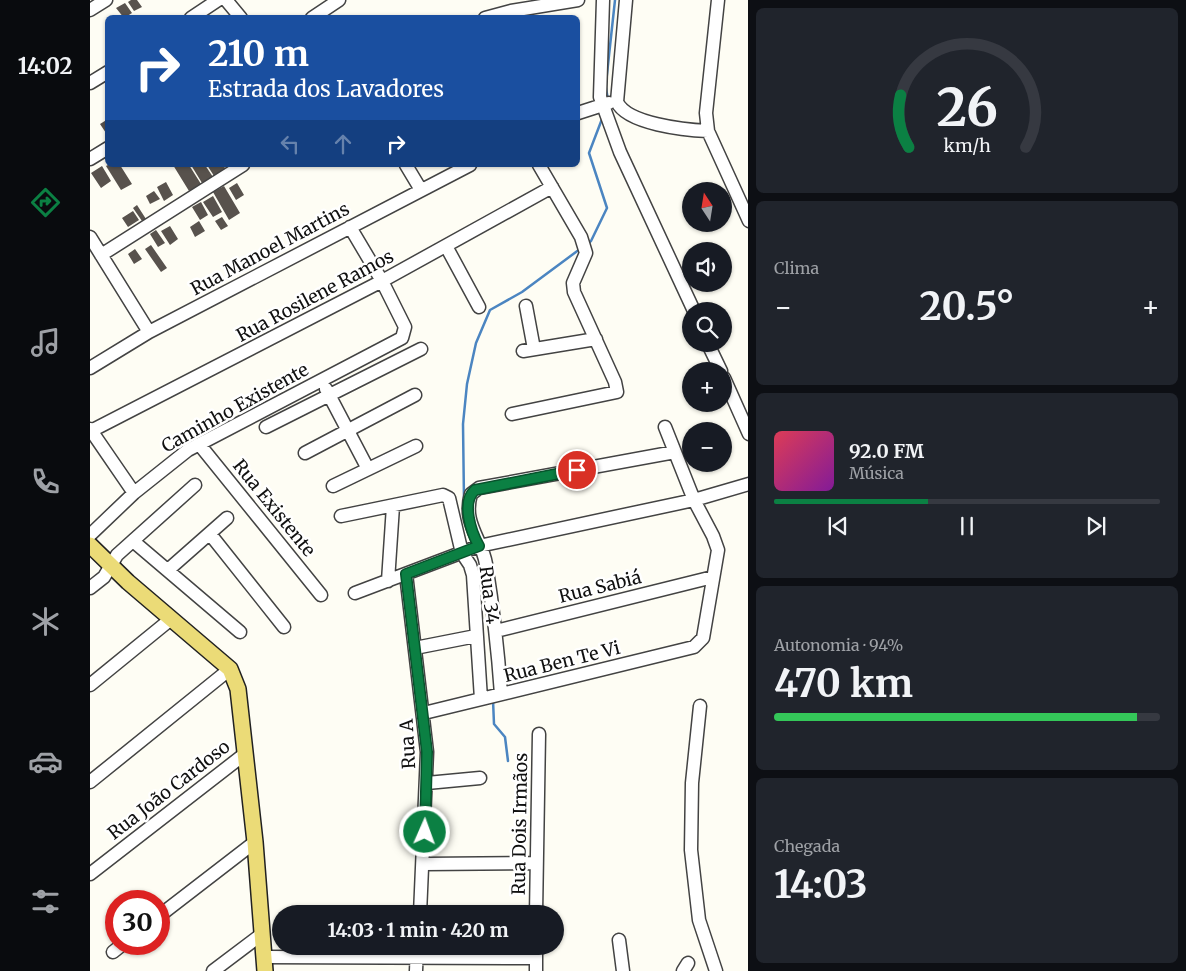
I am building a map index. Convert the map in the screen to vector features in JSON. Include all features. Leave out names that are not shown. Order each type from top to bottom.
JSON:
[{"type":"main road","points":[[90,545],[171,619],[230,669],[238,689],[246,753],[265,964]]},
{"type":"street","points":[[90,10],[106,0]]},
{"type":"street","points":[[196,15],[218,0]]},
{"type":"street","points":[[226,0],[238,15]]},
{"type":"street","points":[[316,15],[339,0]]},
{"type":"street","points":[[496,15],[578,0]]},
{"type":"street","points":[[603,0],[599,92],[608,107],[620,152],[690,302]]},
{"type":"street","points":[[608,107],[626,0]]},
{"type":"street","points":[[718,0],[706,114],[708,131],[748,221]]},
{"type":"street","points":[[90,83],[105,74]]},
{"type":"street","points":[[580,113],[608,107],[634,117],[681,129],[708,131]]},
{"type":"street","points":[[90,159],[105,150]]},
{"type":"street","points":[[101,255],[241,167]]},
{"type":"street","points":[[407,167],[420,190]]},
{"type":"street","name":"Rua Manoel Martins","points":[[90,368],[149,332],[466,167]]},
{"type":"street","points":[[512,414],[617,392],[615,382],[573,288],[586,253],[581,237],[540,167]]},
{"type":"street","name":"Rua Rosilene Ramos","points":[[91,430],[382,281],[552,187]]},
{"type":"street","points":[[350,227],[382,281]]},
{"type":"street","points":[[90,237],[149,332]]},
{"type":"street","points":[[446,246],[479,307]]},
{"type":"street","name":"Caminho Existente","points":[[90,535],[134,493],[174,460],[198,444],[398,341],[405,333],[405,327],[382,281]]},
{"type":"street","points":[[526,306],[528,350],[596,339]]},
{"type":"street","points":[[266,427],[421,349]]},
{"type":"street","points":[[321,380],[368,469]]},
{"type":"street","points":[[305,453],[415,395]]},
{"type":"street","points":[[732,397],[748,434]]},
{"type":"street","points":[[665,427],[694,500],[716,543],[718,555],[713,577]]},
{"type":"street","points":[[91,430],[134,493]]},
{"type":"street","name":"Rua Existente","points":[[198,444],[321,595]]},
{"type":"street","points":[[333,486],[416,446]]},
{"type":"street","points":[[471,549],[470,497],[475,490],[675,452]]},
{"type":"street","points":[[354,592],[471,549],[694,500],[748,484]]},
{"type":"street","points":[[90,588],[104,576],[110,564],[133,541],[195,485]]},
{"type":"street","name":"Rua 34","points":[[341,516],[443,495],[448,496],[471,549],[485,561],[496,631],[491,696]]},
{"type":"street","points":[[388,580],[393,506]]},
{"type":"street","points":[[168,570],[227,518]]},
{"type":"street","points":[[210,534],[284,627]]},
{"type":"street","points":[[133,541],[240,632]]},
{"type":"street","name":"Rua 34","points":[[471,549],[470,565],[476,636],[491,696]]},
{"type":"street","name":"Rua A","points":[[406,574],[424,713],[427,752],[424,864],[421,905]]},
{"type":"street","name":"Rua Sabiá","points":[[496,631],[713,577]]},
{"type":"street","name":"Rua Ben Te Vi","points":[[424,713],[694,647],[703,638],[713,577]]},
{"type":"street","points":[[90,685],[171,619]]},
{"type":"street","points":[[415,648],[476,636]]},
{"type":"street","points":[[90,782],[230,669]]},
{"type":"street","points":[[700,706],[692,783],[691,850],[699,920],[716,971]]},
{"type":"street","name":"Rua Dois Irmãos","points":[[536,905],[539,734]]},
{"type":"street","name":"Rua João Cardoso","points":[[90,874],[246,753]]},
{"type":"street","points":[[427,783],[480,778]]},
{"type":"street","points":[[170,908],[255,842]]},
{"type":"street","points":[[424,864],[536,863]]},
{"type":"street","points":[[213,971],[262,934]]},
{"type":"street","points":[[618,940],[623,971]]},
{"type":"street","points":[[265,964],[416,958],[536,958]]},
{"type":"building","points":[[137,0],[142,7],[134,11],[128,2]]},
{"type":"building","points":[[125,3],[132,13],[122,15],[116,8]]},
{"type":"building","points":[[105,121],[105,132],[100,124]]},
{"type":"building","points":[[102,166],[111,181],[101,188],[91,173]]},
{"type":"building","points":[[107,167],[121,167],[132,184],[121,190]]},
{"type":"building","points":[[174,167],[190,167],[201,184],[189,191]]},
{"type":"building","points":[[192,167],[206,167],[213,177],[202,183]]},
{"type":"building","points":[[208,167],[224,167],[225,168],[214,176]]},
{"type":"building","points":[[166,182],[173,195],[164,201],[157,187]]},
{"type":"building","points":[[237,183],[244,195],[236,200],[229,188]]},
{"type":"building","points":[[224,186],[240,213],[229,220],[213,192]]},
{"type":"building","points":[[154,191],[160,199],[150,204],[146,196]]},
{"type":"building","points":[[213,196],[222,212],[213,217],[203,202]]},
{"type":"building","points":[[201,202],[208,215],[200,220],[192,207]]},
{"type":"building","points":[[137,205],[146,219],[142,221],[133,208]]},
{"type":"building","points":[[133,211],[139,220],[128,227],[122,218]]},
{"type":"building","points":[[222,217],[228,226],[221,230],[215,221]]},
{"type":"building","points":[[199,221],[205,231],[195,237],[190,227]]},
{"type":"building","points":[[170,226],[178,239],[170,245],[161,231]]},
{"type":"building","points":[[156,230],[165,243],[158,247],[150,234]]},
{"type":"building","points":[[151,245],[167,268],[161,272],[145,249]]},
{"type":"building","points":[[135,249],[142,259],[134,264],[128,254]]},
{"type":"waterway","points":[[606,83],[615,0]]},
{"type":"waterway","points":[[606,88],[608,100]]},
{"type":"waterway","points":[[587,244],[591,241],[607,208],[589,153],[602,119]]},
{"type":"waterway","points":[[464,501],[463,424],[467,384],[476,343],[490,310],[522,292],[580,249]]},
{"type":"waterway","points":[[493,700],[494,724],[505,737],[508,761]]},
{"type":"route","points":[[425,832],[427,752],[424,713],[406,574],[479,546],[472,529],[469,514],[470,497],[475,490],[577,470]]}]
